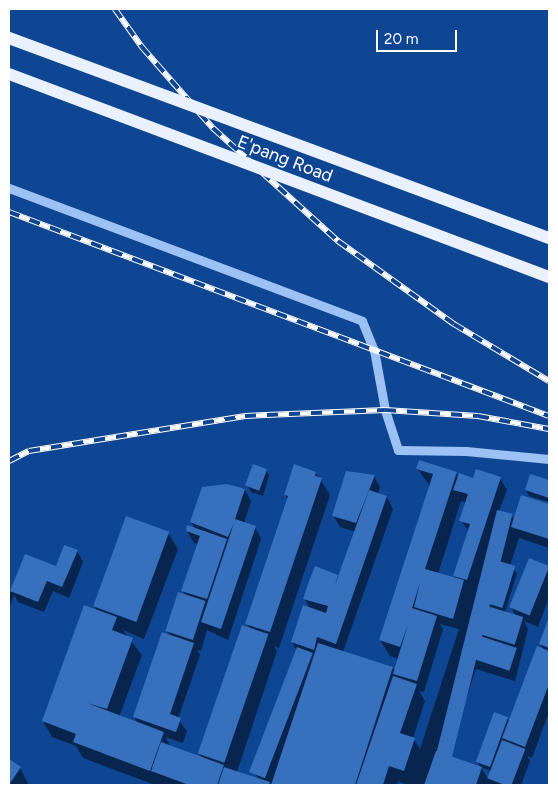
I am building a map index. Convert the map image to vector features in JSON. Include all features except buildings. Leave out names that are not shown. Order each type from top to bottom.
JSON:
[{"type":"main road","name":"E'pang Road","points":[[9,38],[549,238]]},
{"type":"main road","name":"E'pang Road","points":[[9,74],[549,277]]},
{"type":"lane","points":[[9,188],[362,321],[374,350],[385,410],[398,450],[466,450],[549,459]]},
{"type":"railway","points":[[115,9],[142,47],[213,128],[338,241],[454,324],[549,381]]},
{"type":"railway","points":[[9,212],[549,416]]},
{"type":"railway","points":[[9,461],[29,451],[245,416],[385,410],[478,416],[549,429]]}]
